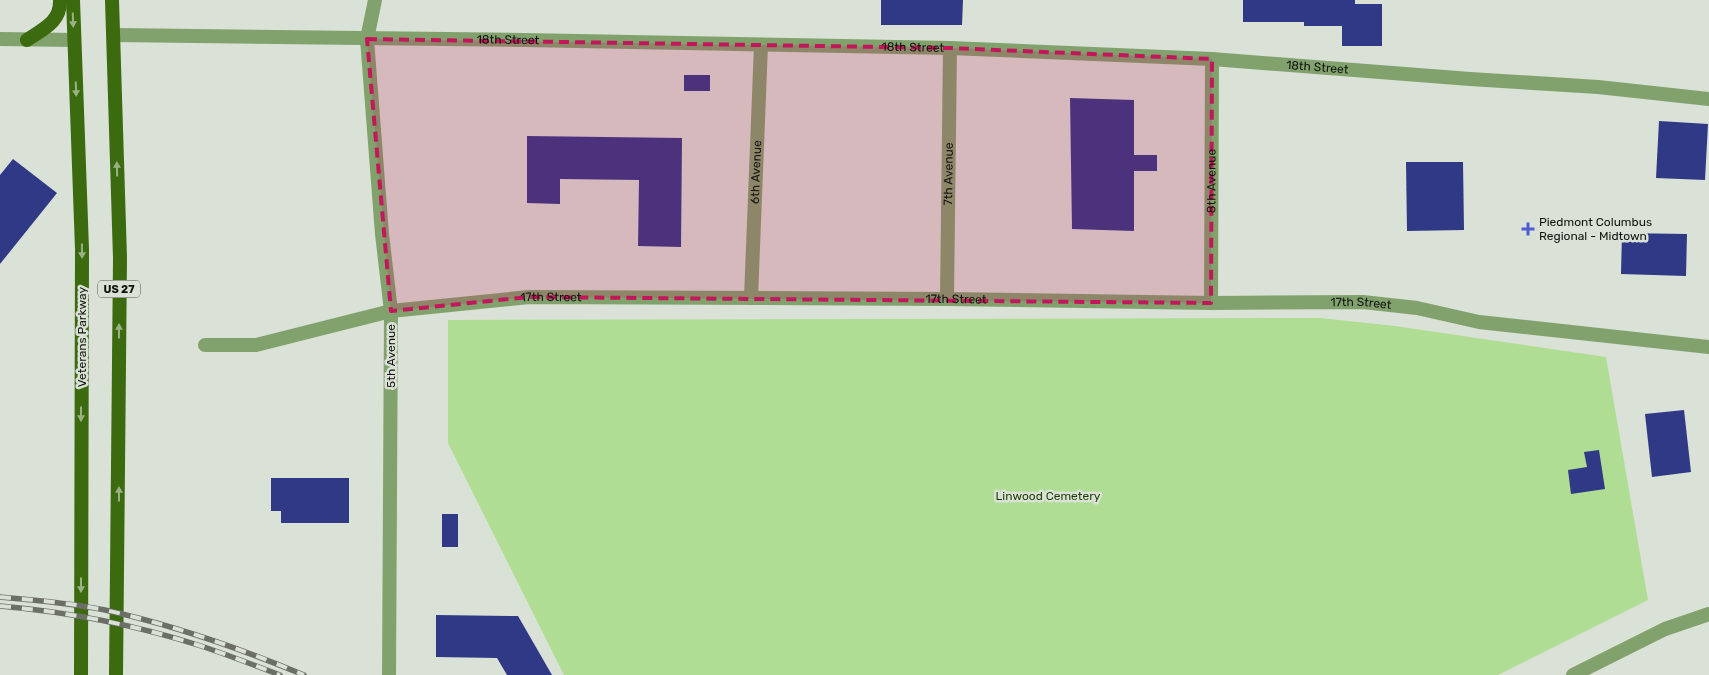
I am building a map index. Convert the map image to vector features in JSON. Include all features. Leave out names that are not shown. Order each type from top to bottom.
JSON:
[{"type":"main road","points":[[26,40],[49,26],[60,9],[60,0]]},
{"type":"main road","name":"Veterans Parkway","points":[[73,0],[82,249],[81,675]]},
{"type":"main road","name":"US 27","points":[[112,0],[120,258],[116,675]]},
{"type":"street","name":"5th Avenue","points":[[375,0],[367,39],[382,234],[391,311],[389,675]]},
{"type":"street","name":"18th Street","points":[[114,35],[950,48],[1212,59],[1470,79],[1598,86],[1709,99]]},
{"type":"street","points":[[0,39],[74,40]]},
{"type":"street","name":"6th Avenue","points":[[751,298],[760,45]]},
{"type":"street","name":"7th Avenue","points":[[947,299],[950,48]]},
{"type":"street","name":"8th Avenue","points":[[1211,303],[1212,59]]},
{"type":"street","name":"17th Street","points":[[206,345],[256,345],[391,311],[528,297],[947,299],[1211,303],[1363,302],[1417,308],[1479,322],[1709,348]]},
{"type":"street","points":[[1573,675],[1665,629],[1709,614]]},
{"type":"highlighted area","points":[[367,39],[950,48],[1212,59],[1211,303],[529,297],[391,311]]},
{"type":"green space","name":"Linwood Cemetery","points":[[1320,318],[1395,326],[1606,357],[1648,600],[1498,675],[564,675],[448,443],[448,320]]},
{"type":"building","points":[[881,0],[963,0],[962,25],[881,25]]},
{"type":"building","points":[[1243,0],[1355,0],[1355,4],[1382,4],[1382,46],[1342,46],[1342,26],[1304,26],[1304,22],[1243,22]]},
{"type":"building","points":[[684,75],[710,75],[710,91],[684,91]]},
{"type":"building","points":[[1070,98],[1134,100],[1134,155],[1157,155],[1157,171],[1134,171],[1134,231],[1072,229]]},
{"type":"building","points":[[1659,121],[1708,124],[1705,180],[1656,178]]},
{"type":"building","points":[[527,136],[682,138],[681,247],[638,246],[639,180],[560,179],[560,204],[527,203]]},
{"type":"building","points":[[13,159],[57,193],[0,264],[0,175]]},
{"type":"building","points":[[1406,162],[1463,162],[1464,230],[1407,231]]},
{"type":"building","points":[[1622,233],[1687,234],[1686,276],[1621,274]]},
{"type":"building","points":[[1684,410],[1691,472],[1652,477],[1645,414]]},
{"type":"building","points":[[1599,450],[1605,489],[1571,494],[1568,470],[1587,467],[1584,452]]},
{"type":"building","points":[[271,478],[349,478],[349,523],[281,523],[281,511],[271,511]]},
{"type":"building","points":[[442,514],[458,514],[458,547],[442,547]]},
{"type":"building","points":[[436,615],[518,616],[552,675],[507,675],[497,658],[436,657]]},
{"type":"railway","points":[[0,597],[79,605],[130,616],[206,638],[304,675]]},
{"type":"railway","points":[[0,606],[76,616],[152,632],[231,656],[280,675]]},
{"type":"place","name":"Piedmont Columbus Regional - Midtown","points":[[1528,229]]}]
